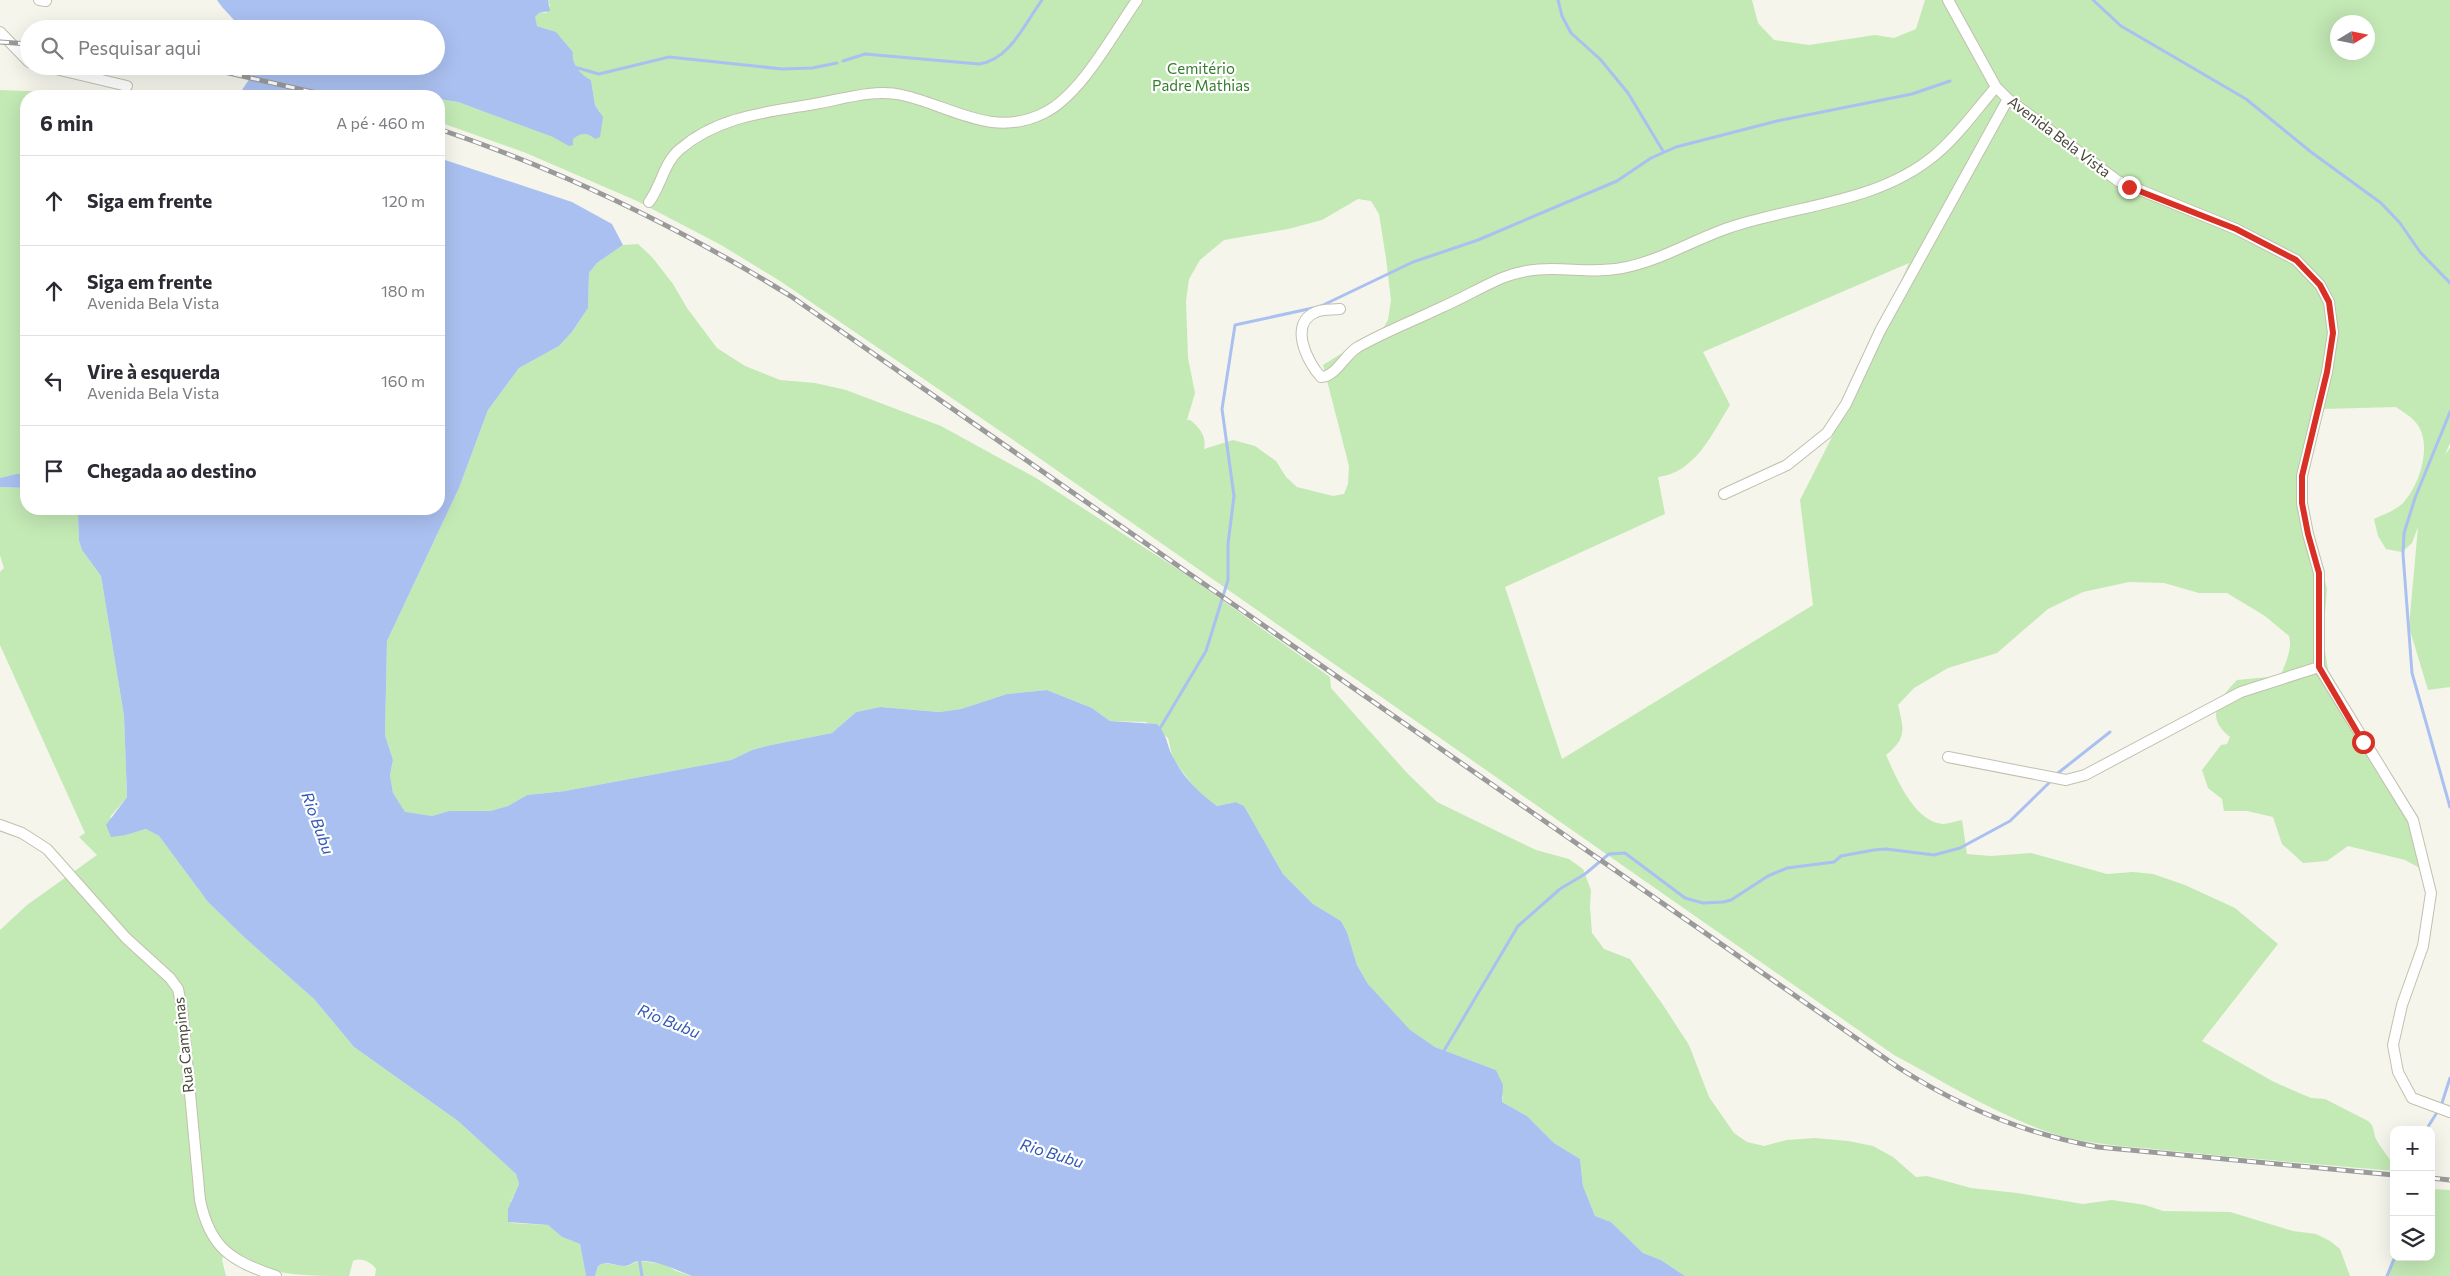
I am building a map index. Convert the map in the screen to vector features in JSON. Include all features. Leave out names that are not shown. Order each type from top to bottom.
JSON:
[{"type":"street","points":[[650,202],[659,188],[670,161],[678,150],[692,140],[727,122],[760,112],[863,95],[884,94],[902,95],[983,122],[1020,120],[1041,114],[1051,109],[1081,82],[1137,0]]},
{"type":"street","name":"Avenida Bela Vista","points":[[1948,0],[1996,88],[2008,99],[2118,181],[2268,244],[2296,260],[2320,285],[2329,302],[2333,333],[2327,372],[2302,476],[2302,503],[2319,573],[2319,667]]},
{"type":"street","points":[[0,32],[20,53]]},
{"type":"street","points":[[81,75],[127,86]]},
{"type":"street","points":[[1340,309],[1315,312],[1303,325],[1301,334],[1306,353],[1321,377],[1330,375],[1357,347],[1502,278],[1529,271],[1554,268],[1612,270],[1627,268],[1727,228],[1763,216],[1863,193],[1907,174],[1934,156],[1996,88]]},
{"type":"street","points":[[1724,494],[1787,465],[1827,434],[1846,404],[1880,331],[2008,99]]},
{"type":"street","points":[[1948,757],[2066,780],[2086,775],[2241,692],[2319,667],[2413,820],[2431,893],[2423,946],[2402,1005],[2393,1045],[2398,1072],[2412,1098],[2450,1112]]},
{"type":"street","name":"Rua Campinas","points":[[0,825],[22,833],[48,849],[126,938],[170,978],[178,989],[182,1008],[200,1200],[204,1220],[210,1234],[220,1248],[254,1269],[276,1276]]},
{"type":"green space","name":"Cemitério Padre Mathias","points":[[548,0],[1752,0],[1758,23],[1774,40],[1809,45],[1875,35],[1894,38],[1916,29],[1925,0],[2450,0],[2450,443],[2445,455],[2450,448],[2450,687],[2428,690],[2409,627],[2418,527],[2412,543],[2402,552],[2386,549],[2378,536],[2374,519],[2402,504],[2414,487],[2422,466],[2424,454],[2422,433],[2417,424],[2396,407],[2322,409],[2312,438],[2311,462],[2307,467],[2304,494],[2327,589],[2323,638],[2329,676],[2403,795],[2427,872],[2405,860],[2348,846],[2327,861],[2303,863],[2282,844],[2273,817],[2247,811],[2224,811],[2222,799],[2208,788],[2202,770],[2221,745],[2227,744],[2230,737],[2222,730],[2218,722],[2217,708],[2225,694],[2237,680],[2280,676],[2290,646],[2289,636],[2265,616],[2227,593],[2199,593],[2164,583],[2129,582],[2083,592],[2048,609],[1997,653],[1948,668],[1914,688],[1898,705],[1902,721],[1901,738],[1898,744],[1886,755],[1907,797],[1923,815],[1943,824],[1962,820],[1967,854],[1991,856],[2031,853],[2107,874],[2133,872],[2153,874],[2185,885],[2235,908],[2278,944],[2202,1041],[2274,1082],[2311,1098],[2325,1099],[2368,1121],[2373,1127],[2376,1139],[2390,1160],[2390,1171],[2123,1146],[2057,1135],[2036,1128],[1994,1109],[1894,1055],[1022,446],[780,281],[721,245],[637,201],[526,153],[445,124],[445,100],[458,102],[559,139],[573,137],[587,128],[600,112],[595,105],[591,80],[577,69],[573,61],[573,52],[560,37],[550,30],[537,26],[534,17],[539,13],[546,13],[550,6]],"holes":[[[1358,199],[1371,201],[1379,214],[1386,258],[1391,300],[1388,320],[1377,338],[1344,352],[1323,365],[1349,466],[1348,484],[1344,494],[1333,496],[1297,487],[1286,477],[1276,461],[1255,446],[1233,440],[1204,449],[1205,444],[1202,432],[1190,420],[1187,420],[1195,393],[1188,358],[1186,301],[1189,279],[1200,260],[1224,240],[1288,229],[1322,220]],[[1909,263],[1831,439],[1800,500],[1813,605],[1562,759],[1505,587],[1665,514],[1658,477],[1671,474],[1692,460],[1709,439],[1730,405],[1703,352]]]},
{"type":"green space","points":[[0,90],[20,91],[20,474],[0,478]]},
{"type":"green space","points":[[638,244],[652,257],[673,284],[687,308],[717,348],[745,366],[780,380],[815,383],[846,390],[941,426],[1036,478],[1187,575],[1330,677],[1331,688],[1408,774],[1437,802],[1536,850],[1569,859],[1583,869],[1591,890],[1592,933],[1604,949],[1630,959],[1689,1045],[1709,1097],[1734,1133],[1747,1142],[1764,1146],[1787,1140],[1815,1138],[1848,1141],[1873,1146],[1893,1157],[1916,1177],[1927,1176],[1971,1188],[2017,1193],[2083,1204],[2112,1200],[2145,1205],[2163,1211],[2230,1212],[2293,1231],[2316,1234],[2330,1241],[2340,1249],[2350,1276],[1685,1276],[1661,1260],[1643,1253],[1611,1222],[1595,1216],[1583,1186],[1580,1159],[1554,1143],[1527,1116],[1502,1102],[1503,1097],[1496,1070],[1435,1047],[1410,1031],[1368,984],[1357,965],[1347,932],[1341,921],[1313,904],[1283,874],[1244,806],[1236,802],[1217,806],[1198,792],[1173,759],[1168,738],[1146,722],[1110,721],[1092,708],[1047,690],[1007,694],[961,709],[939,712],[880,707],[856,712],[832,733],[752,750],[731,760],[565,791],[527,795],[508,806],[490,811],[449,811],[432,816],[405,813],[393,793],[390,775],[393,760],[385,735],[387,641],[459,488],[488,410],[519,368],[559,346],[572,332],[588,308],[589,273],[597,263],[623,245]]},
{"type":"green space","points":[[0,487],[20,488],[20,515],[78,515],[79,541],[82,550],[101,576],[124,716],[127,797],[110,817],[126,835],[146,829],[159,836],[208,902],[245,938],[314,999],[354,1047],[458,1121],[516,1174],[519,1184],[511,1201],[511,1223],[548,1225],[562,1237],[580,1244],[586,1276],[375,1276],[376,1269],[374,1266],[369,1262],[359,1260],[353,1261],[349,1276],[309,1275],[270,1270],[242,1255],[230,1253],[224,1254],[222,1260],[226,1276],[0,1276],[0,930],[27,905],[97,855],[79,837],[85,833],[0,645],[0,572],[4,568],[0,555]]},
{"type":"green space","points":[[2435,1189],[2450,1190],[2450,1276],[2386,1276],[2391,1261],[2435,1261]]},
{"type":"green space","points":[[639,1261],[664,1264],[676,1271],[692,1276],[595,1276],[598,1266],[602,1264],[627,1266]]},
{"type":"water","points":[[217,0],[548,0],[550,11],[539,13],[535,17],[537,26],[556,32],[573,52],[575,65],[591,80],[595,105],[603,117],[600,137],[595,139],[587,134],[579,135],[573,139],[573,145],[569,146],[553,137],[458,102],[445,100],[445,90],[242,90],[252,75],[445,75],[445,20],[234,20]]},
{"type":"water","name":"Rio Bubu","points":[[445,160],[572,202],[612,224],[623,245],[597,263],[589,273],[588,308],[572,332],[559,346],[519,368],[488,410],[459,488],[387,641],[385,735],[393,760],[390,775],[393,793],[405,812],[432,816],[449,811],[490,811],[508,806],[527,795],[565,791],[731,760],[752,750],[832,733],[856,712],[880,707],[939,712],[961,709],[1007,694],[1047,690],[1092,708],[1110,721],[1157,724],[1164,733],[1171,754],[1193,785],[1217,806],[1236,802],[1244,806],[1283,874],[1313,904],[1341,921],[1347,932],[1357,965],[1368,984],[1410,1030],[1435,1047],[1496,1070],[1503,1085],[1502,1102],[1527,1116],[1554,1143],[1580,1159],[1583,1186],[1595,1216],[1611,1222],[1643,1253],[1661,1260],[1685,1276],[692,1276],[660,1264],[639,1261],[624,1266],[608,1263],[602,1264],[598,1266],[595,1276],[586,1276],[580,1244],[562,1237],[548,1225],[508,1222],[508,1209],[519,1184],[516,1174],[458,1121],[354,1047],[314,999],[245,938],[208,902],[159,836],[146,829],[111,837],[106,825],[127,797],[124,716],[101,576],[82,550],[79,541],[78,516],[445,515]]},
{"type":"water","points":[[20,474],[20,488],[0,487],[0,478]]},
{"type":"waterway","points":[[843,61],[865,54],[979,64],[990,61],[1000,56],[1016,39],[1042,0]]},
{"type":"waterway","points":[[1558,0],[1562,16],[1571,33],[1600,59],[1628,93],[1663,151]]},
{"type":"waterway","points":[[2093,0],[2121,26],[2246,99],[2311,152],[2381,203],[2400,223],[2420,252],[2450,283]]},
{"type":"waterway","points":[[574,67],[599,74],[669,57],[782,69],[812,68],[837,63]]},
{"type":"waterway","points":[[1319,307],[1413,262],[1478,240],[1617,181],[1651,158],[1676,147],[1777,121],[1912,94],[1950,81]]},
{"type":"waterway","points":[[1159,730],[1206,651],[1228,580],[1228,544],[1234,496],[1222,409],[1235,325],[1313,308]]},
{"type":"waterway","points":[[2450,412],[2415,498],[2404,533],[2403,554],[2412,673],[2450,807]]},
{"type":"waterway","points":[[2058,773],[2110,732]]},
{"type":"waterway","points":[[1442,1054],[1518,926],[1560,889],[1585,874],[1609,854],[1625,853],[1685,898],[1703,903],[1723,902],[1731,900],[1768,876],[1787,868],[1834,862],[1841,856],[1874,850],[1886,849],[1934,855],[1960,848],[2010,821],[2052,780]]},
{"type":"waterway","points":[[2441,1106],[2450,1078]]},
{"type":"waterway","points":[[2428,1126],[2436,1114]]},
{"type":"waterway","points":[[639,1257],[642,1276]]},
{"type":"waterway","points":[[2387,1276],[2393,1261]]},
{"type":"railway","points":[[0,42],[20,43]]},
{"type":"railway","points":[[238,75],[304,90]]},
{"type":"railway","points":[[445,131],[531,163],[620,203],[707,248],[792,297],[1899,1068],[1946,1095],[2019,1127],[2098,1147],[2390,1175]]},
{"type":"railway","points":[[2435,1178],[2450,1180]]},
{"type":"route","points":[[2129,187],[2236,229],[2296,260],[2308,270],[2320,285],[2329,302],[2333,318],[2333,333],[2327,372],[2302,476],[2302,503],[2319,573],[2319,667],[2363,742]]}]
